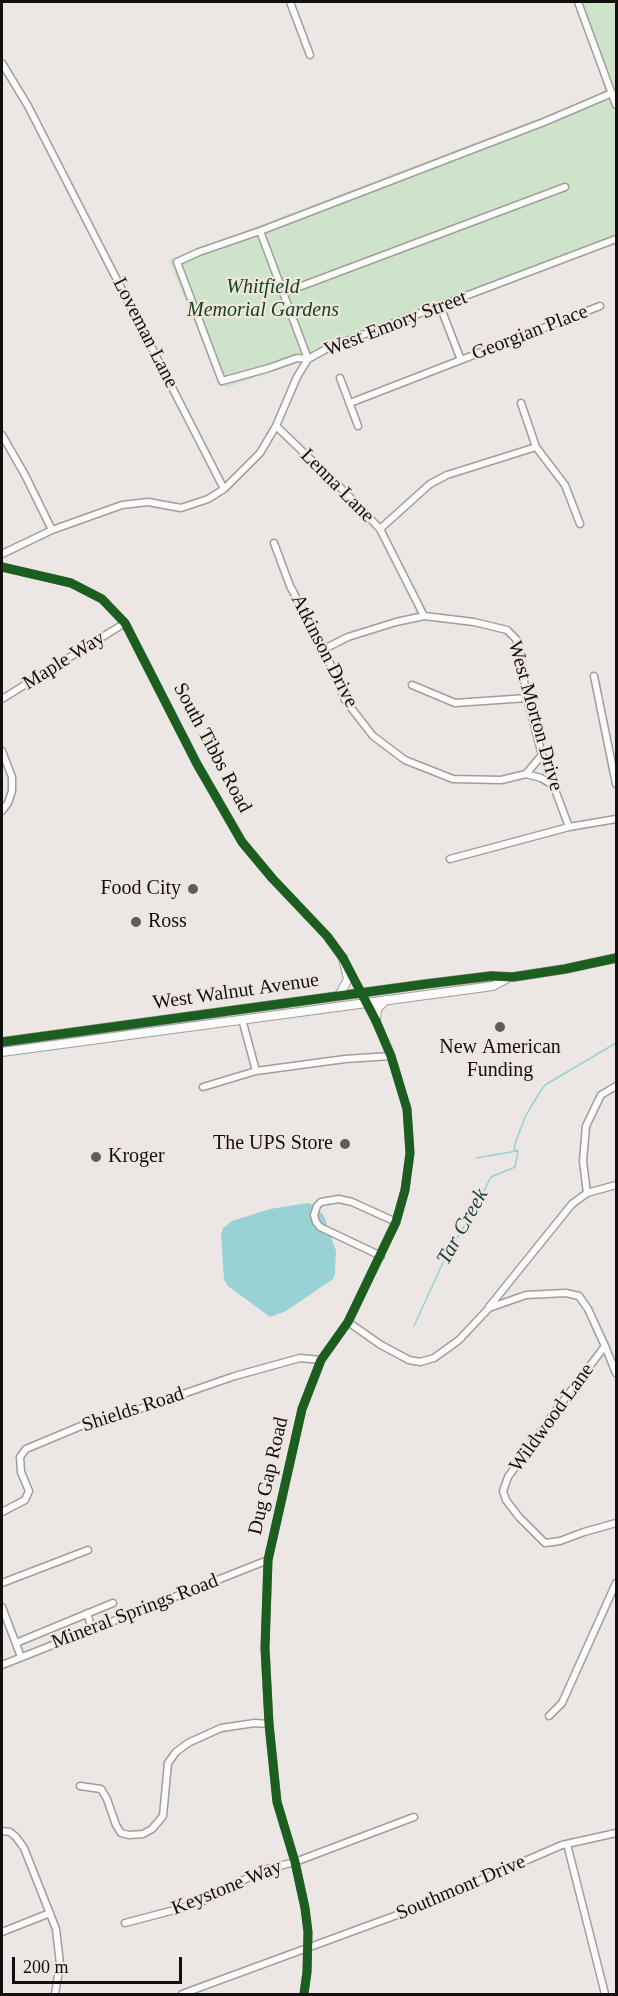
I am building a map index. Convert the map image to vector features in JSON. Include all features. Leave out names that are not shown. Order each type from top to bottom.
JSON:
[{"type":"main road","points":[[339,996],[348,980],[343,958]]},
{"type":"main road","name":"West Walnut Avenue","points":[[2,1042],[490,976],[507,978],[616,958]]},
{"type":"main road","name":"West Walnut Avenue","points":[[2,1052],[493,986],[507,978]]},
{"type":"main road","points":[[376,1021],[377,1009],[386,1000]]},
{"type":"street","points":[[290,2],[310,55]]},
{"type":"street","points":[[578,2],[616,105]]},
{"type":"street","name":"Loveman Lane","points":[[2,63],[28,106],[224,489]]},
{"type":"street","points":[[260,231],[308,359],[297,358],[222,381],[177,262],[544,122],[612,93]]},
{"type":"street","points":[[283,293],[565,187]]},
{"type":"street","name":"West Emory Street","points":[[2,554],[52,530],[122,505],[148,502],[181,508],[208,499],[224,489],[260,453],[276,426],[297,377],[308,359],[328,348],[616,239]]},
{"type":"street","name":"Georgian Place","points":[[440,306],[461,360]]},
{"type":"street","name":"Georgian Place","points":[[350,404],[600,306]]},
{"type":"street","name":"West Emory Street","points":[[340,378],[358,426]]},
{"type":"street","points":[[521,403],[536,447],[565,485],[580,524]]},
{"type":"street","name":"Lenna Lane","points":[[276,426],[380,529],[424,616]]},
{"type":"street","points":[[2,435],[26,475],[52,530]]},
{"type":"street","points":[[380,529],[430,484],[447,475],[536,447]]},
{"type":"street","name":"Atkinson Drive","points":[[274,543],[290,586],[324,649],[345,699],[373,736],[405,760],[453,779],[501,780],[526,774]]},
{"type":"street","name":"South Tibbs Road","points":[[2,567],[71,583],[102,599],[125,623],[197,764],[242,842],[272,878],[327,936],[343,958],[362,993]]},
{"type":"street","points":[[324,649],[348,637],[424,616]]},
{"type":"street","name":"West Morton Drive","points":[[424,616],[474,622],[507,630],[512,634],[518,645],[527,698],[542,755],[569,827]]},
{"type":"street","name":"Maple Way","points":[[2,699],[125,623]]},
{"type":"street","points":[[594,676],[616,783]]},
{"type":"street","points":[[412,685],[455,703],[527,698]]},
{"type":"street","points":[[2,752],[12,777],[12,791],[2,811]]},
{"type":"street","points":[[542,755],[526,774],[541,778],[554,786]]},
{"type":"street","points":[[450,859],[569,827],[616,819]]},
{"type":"street","name":"Dug Gap Road","points":[[304,1995],[307,1972],[305,1908],[295,1862],[277,1802],[269,1724],[265,1648],[268,1560],[302,1409],[321,1360],[348,1322],[381,1256],[396,1222],[405,1190],[410,1153],[407,1109],[391,1056],[362,993]]},
{"type":"street","points":[[242,1019],[256,1071]]},
{"type":"street","points":[[203,1087],[256,1071],[345,1059],[391,1056]]},
{"type":"street","points":[[587,1193],[583,1161],[586,1126],[601,1095],[616,1086]]},
{"type":"street","points":[[489,1308],[572,1204],[587,1193],[616,1185]]},
{"type":"street","points":[[381,1256],[320,1227],[314,1215],[317,1206],[321,1202],[339,1199],[352,1202],[396,1222]]},
{"type":"street","name":"Wildwood Lane","points":[[348,1322],[381,1345],[409,1360],[420,1362],[434,1358],[459,1340],[489,1308],[526,1295],[566,1293],[579,1296],[588,1309],[605,1346],[548,1420],[508,1478],[503,1491],[506,1500],[519,1518],[545,1543],[560,1541],[616,1523]]},
{"type":"street","points":[[605,1346],[616,1374]]},
{"type":"street","name":"Shields Road","points":[[2,1512],[25,1500],[29,1491],[21,1472],[20,1457],[26,1449],[81,1426],[96,1424],[235,1376],[300,1358],[321,1360]]},
{"type":"street","points":[[2,1583],[88,1550]]},
{"type":"street","name":"Mineral Springs Road","points":[[2,1665],[268,1560]]},
{"type":"street","points":[[549,1716],[562,1703],[616,1583]]},
{"type":"street","points":[[16,1643],[113,1603]]},
{"type":"street","points":[[2,1607],[21,1657]]},
{"type":"street","points":[[87,1613],[92,1629]]},
{"type":"street","points":[[80,1786],[101,1789],[121,1833],[143,1834],[152,1829],[163,1816],[168,1763],[176,1752],[188,1743],[221,1728],[255,1723],[269,1724]]},
{"type":"street","name":"Keystone Way","points":[[125,1923],[197,1904],[263,1870],[295,1862],[414,1817]]},
{"type":"street","points":[[2,1830],[10,1832],[24,1848],[56,1929],[60,1964],[55,1995]]},
{"type":"street","name":"Southmont Drive","points":[[182,1995],[416,1908],[567,1844],[616,1833]]},
{"type":"street","points":[[567,1844],[605,1995]]},
{"type":"street","points":[[2,1932],[50,1913]]},
{"type":"green space","name":"Whitfield Memorial Gardens","points":[[574,2],[616,2],[616,236],[275,371],[228,387],[220,386],[169,260],[602,94],[605,85]]},
{"type":"water","points":[[308,1203],[314,1205],[324,1216],[336,1251],[335,1274],[333,1279],[286,1311],[270,1317],[228,1286],[224,1280],[221,1235],[223,1228],[232,1221],[270,1209]]},
{"type":"waterway","name":"Tar Creek","points":[[414,1326],[446,1256],[491,1177],[515,1167],[518,1151],[514,1149],[516,1141],[525,1117],[545,1085],[616,1043]]},
{"type":"waterway","points":[[476,1158],[517,1151]]},
{"type":"cycle path","points":[[2,567],[71,583],[102,599],[125,623],[197,764],[242,842],[272,878],[327,936],[343,958],[376,1021],[391,1056],[407,1109],[410,1153],[405,1190],[396,1222],[348,1322],[321,1360],[302,1409],[268,1560],[265,1648],[269,1724],[277,1802],[295,1862],[305,1908],[308,1932],[304,1994]]},
{"type":"cycle path","points":[[2,1042],[426,984],[491,976],[513,977],[616,958]]},
{"type":"place","name":"Food City","points":[[193,889]]},
{"type":"place","name":"Ross","points":[[136,922]]},
{"type":"place","name":"New American Funding","points":[[500,1027]]},
{"type":"place","name":"The UPS Store","points":[[345,1144]]},
{"type":"place","name":"Kroger","points":[[96,1157]]}]
